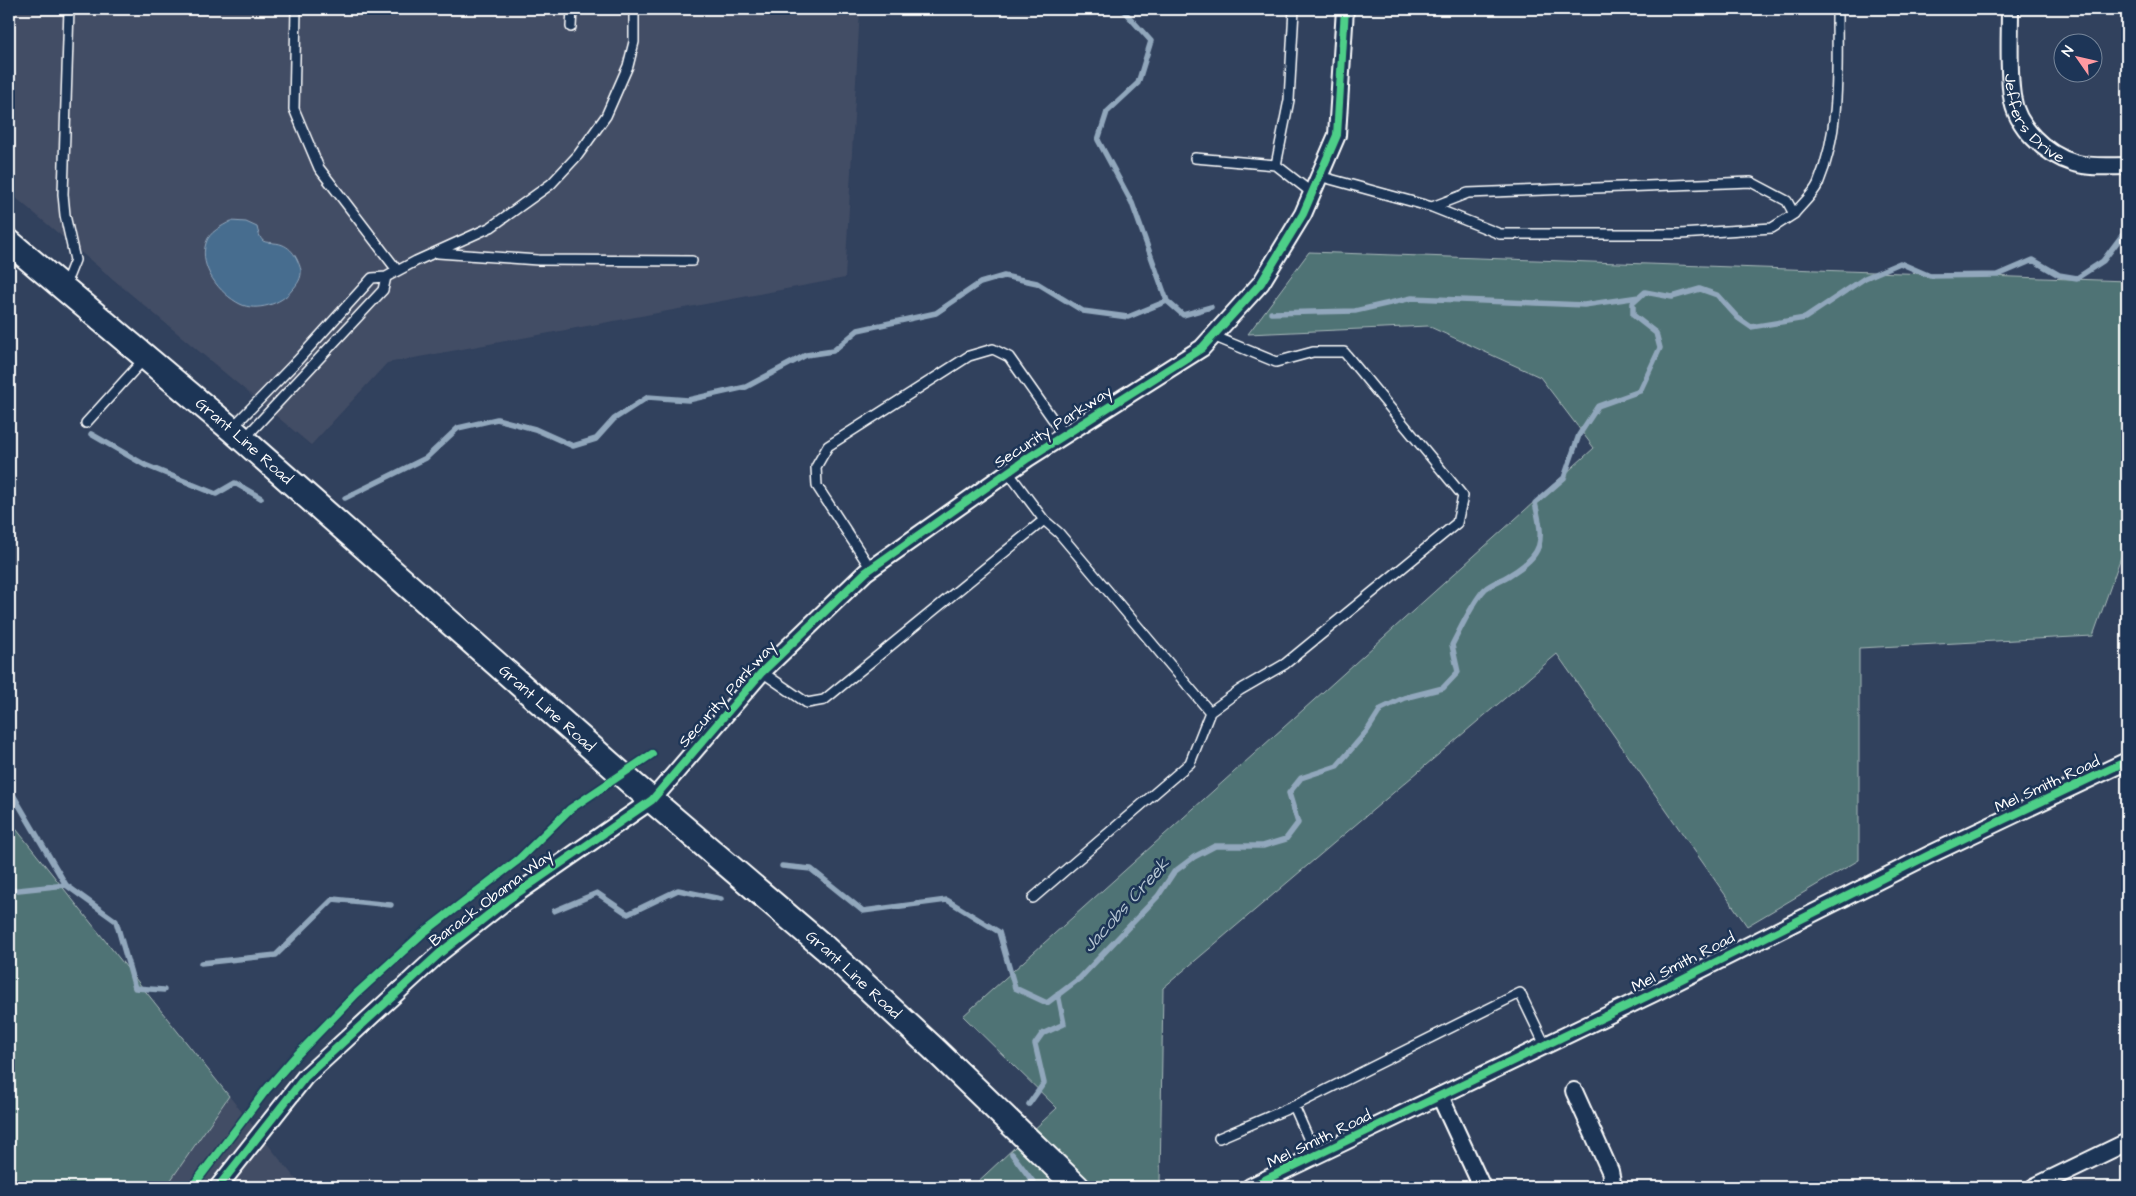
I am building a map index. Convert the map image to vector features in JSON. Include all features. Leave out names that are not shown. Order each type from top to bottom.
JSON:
[{"type":"main road","name":"Grant Line Road","points":[[9,242],[237,434],[652,800],[825,948],[933,1048],[1077,1187]]},
{"type":"street","name":"Security Parkway","points":[[652,800],[762,672],[871,568],[1008,472],[1202,348],[1261,283],[1304,214],[1337,135],[1345,9]]},
{"type":"street","name":"Jeffers Drive","points":[[2010,9],[2012,98],[2023,125],[2044,147],[2074,163],[2100,166],[2127,166]]},
{"type":"street","name":"Mel Smith Road","points":[[1250,1187],[1654,993],[1894,872],[2127,761]]},
{"type":"street","name":"Barack Obama Way","points":[[218,1187],[305,1077],[440,952],[506,901],[652,800]]},
{"type":"street","points":[[1574,1090],[1610,1171],[1613,1187]]},
{"type":"street","points":[[1440,1096],[1482,1187]]},
{"type":"street","points":[[2034,1187],[2127,1142]]},
{"type":"lane","points":[[62,286],[75,260],[65,215],[63,194],[69,9]]},
{"type":"lane","points":[[296,9],[294,109],[319,168],[396,270]]},
{"type":"lane","points":[[571,26],[572,9]]},
{"type":"lane","points":[[237,434],[297,361],[372,278],[386,277],[396,270],[491,227],[551,184],[578,155],[606,116],[628,66],[634,42],[634,9]]},
{"type":"lane","points":[[1276,166],[1289,100],[1294,9]]},
{"type":"lane","points":[[1319,176],[1432,207],[1500,234],[1680,234],[1772,228],[1794,214],[1817,186],[1834,134],[1837,78],[1837,9]]},
{"type":"lane","points":[[1195,158],[1276,166],[1312,193]]},
{"type":"lane","points":[[1432,207],[1468,193],[1751,182],[1787,201],[1794,214]]},
{"type":"lane","points":[[435,252],[538,260],[692,261]]},
{"type":"lane","points":[[237,434],[383,290],[386,277]]},
{"type":"lane","points":[[1033,898],[1190,764],[1210,712],[1240,690],[1285,664],[1457,523],[1463,496],[1344,352],[1313,352],[1276,362],[1213,336]]},
{"type":"lane","points":[[871,568],[817,486],[816,467],[828,446],[969,356],[993,349],[1009,357],[1064,435]]},
{"type":"lane","points":[[86,423],[146,357]]},
{"type":"lane","points":[[1008,472],[1044,520],[1059,533],[1210,712]]},
{"type":"lane","points":[[762,672],[807,703],[824,700],[1044,520]]},
{"type":"lane","points":[[1219,1138],[1294,1106],[1520,993],[1545,1045]]},
{"type":"lane","points":[[1294,1106],[1316,1156]]},
{"type":"shaded area","points":[[9,9],[860,9],[845,278],[387,363],[311,445],[9,192]]},
{"type":"shaded area","points":[[231,221],[246,222],[257,227],[263,241],[280,244],[289,248],[297,260],[301,273],[300,279],[288,295],[275,303],[253,307],[240,304],[218,287],[208,270],[204,252],[206,243],[213,233]]},
{"type":"shaded area","points":[[229,1096],[302,1187],[166,1187]]},
{"type":"green space","points":[[1309,252],[2127,281],[2127,540],[2093,636],[1859,648],[1859,860],[1747,926],[1557,654],[1163,988],[1160,1183],[1157,1187],[972,1187],[1057,1108],[963,1016],[1594,448],[1540,377],[1428,326],[1248,334]]},
{"type":"green space","points":[[9,820],[229,1096],[166,1187],[9,1187]]},
{"type":"waterway","points":[[1122,9],[1151,41],[1138,83],[1107,112],[1098,140],[1132,203],[1167,301],[1183,315],[1211,307]]},
{"type":"waterway","name":"Jacobs Creek","points":[[782,866],[811,869],[863,911],[947,900],[999,932],[1015,988],[1047,1003],[1080,978],[1158,896],[1174,872],[1194,857],[1215,846],[1263,846],[1286,839],[1298,823],[1289,793],[1301,778],[1337,766],[1367,731],[1381,709],[1404,698],[1443,688],[1458,672],[1452,645],[1476,601],[1485,589],[1520,568],[1535,553],[1539,546],[1540,537],[1535,503],[1564,478],[1579,435],[1598,406],[1640,391],[1660,348],[1656,333],[1633,315],[1633,303],[1645,292],[1672,297],[1700,289],[1717,295],[1738,318],[1751,327],[1805,318],[1865,278],[1900,263],[1930,276],[1998,275],[2033,260],[2059,275],[2077,278],[2103,261],[2127,229]]},
{"type":"waterway","points":[[345,498],[426,458],[458,428],[497,419],[535,429],[573,446],[596,439],[614,419],[648,397],[688,400],[746,387],[806,355],[833,351],[858,330],[936,313],[980,283],[1004,276],[1037,283],[1083,311],[1128,317],[1167,301]]},
{"type":"waterway","points":[[1271,313],[1355,311],[1412,298],[1584,305],[1639,297]]},
{"type":"waterway","points":[[91,434],[145,465],[216,494],[235,483],[261,498]]},
{"type":"waterway","points":[[9,788],[66,885]]},
{"type":"waterway","name":"Jacobs Creek","points":[[9,891],[66,885],[116,921],[135,988],[164,990]]},
{"type":"waterway","name":"Jacobs Creek","points":[[554,911],[597,893],[628,914],[678,890],[721,899]]},
{"type":"waterway","name":"Jacobs Creek","points":[[201,963],[276,955],[333,899],[391,905]]},
{"type":"waterway","points":[[1029,1104],[1044,1083],[1035,1044],[1042,1034],[1064,1024],[1058,994]]},
{"type":"waterway","points":[[1012,1154],[1037,1187]]},
{"type":"cycle path","points":[[218,1187],[305,1077],[440,953],[506,901],[652,800],[762,672],[866,572],[1028,458],[1202,348],[1261,283],[1303,214],[1337,135],[1345,9]]},
{"type":"cycle path","points":[[192,1187],[266,1090],[356,994],[423,933],[518,860],[570,809],[652,754]]},
{"type":"cycle path","points":[[1250,1187],[1654,993],[1931,854],[2127,761]]}]
